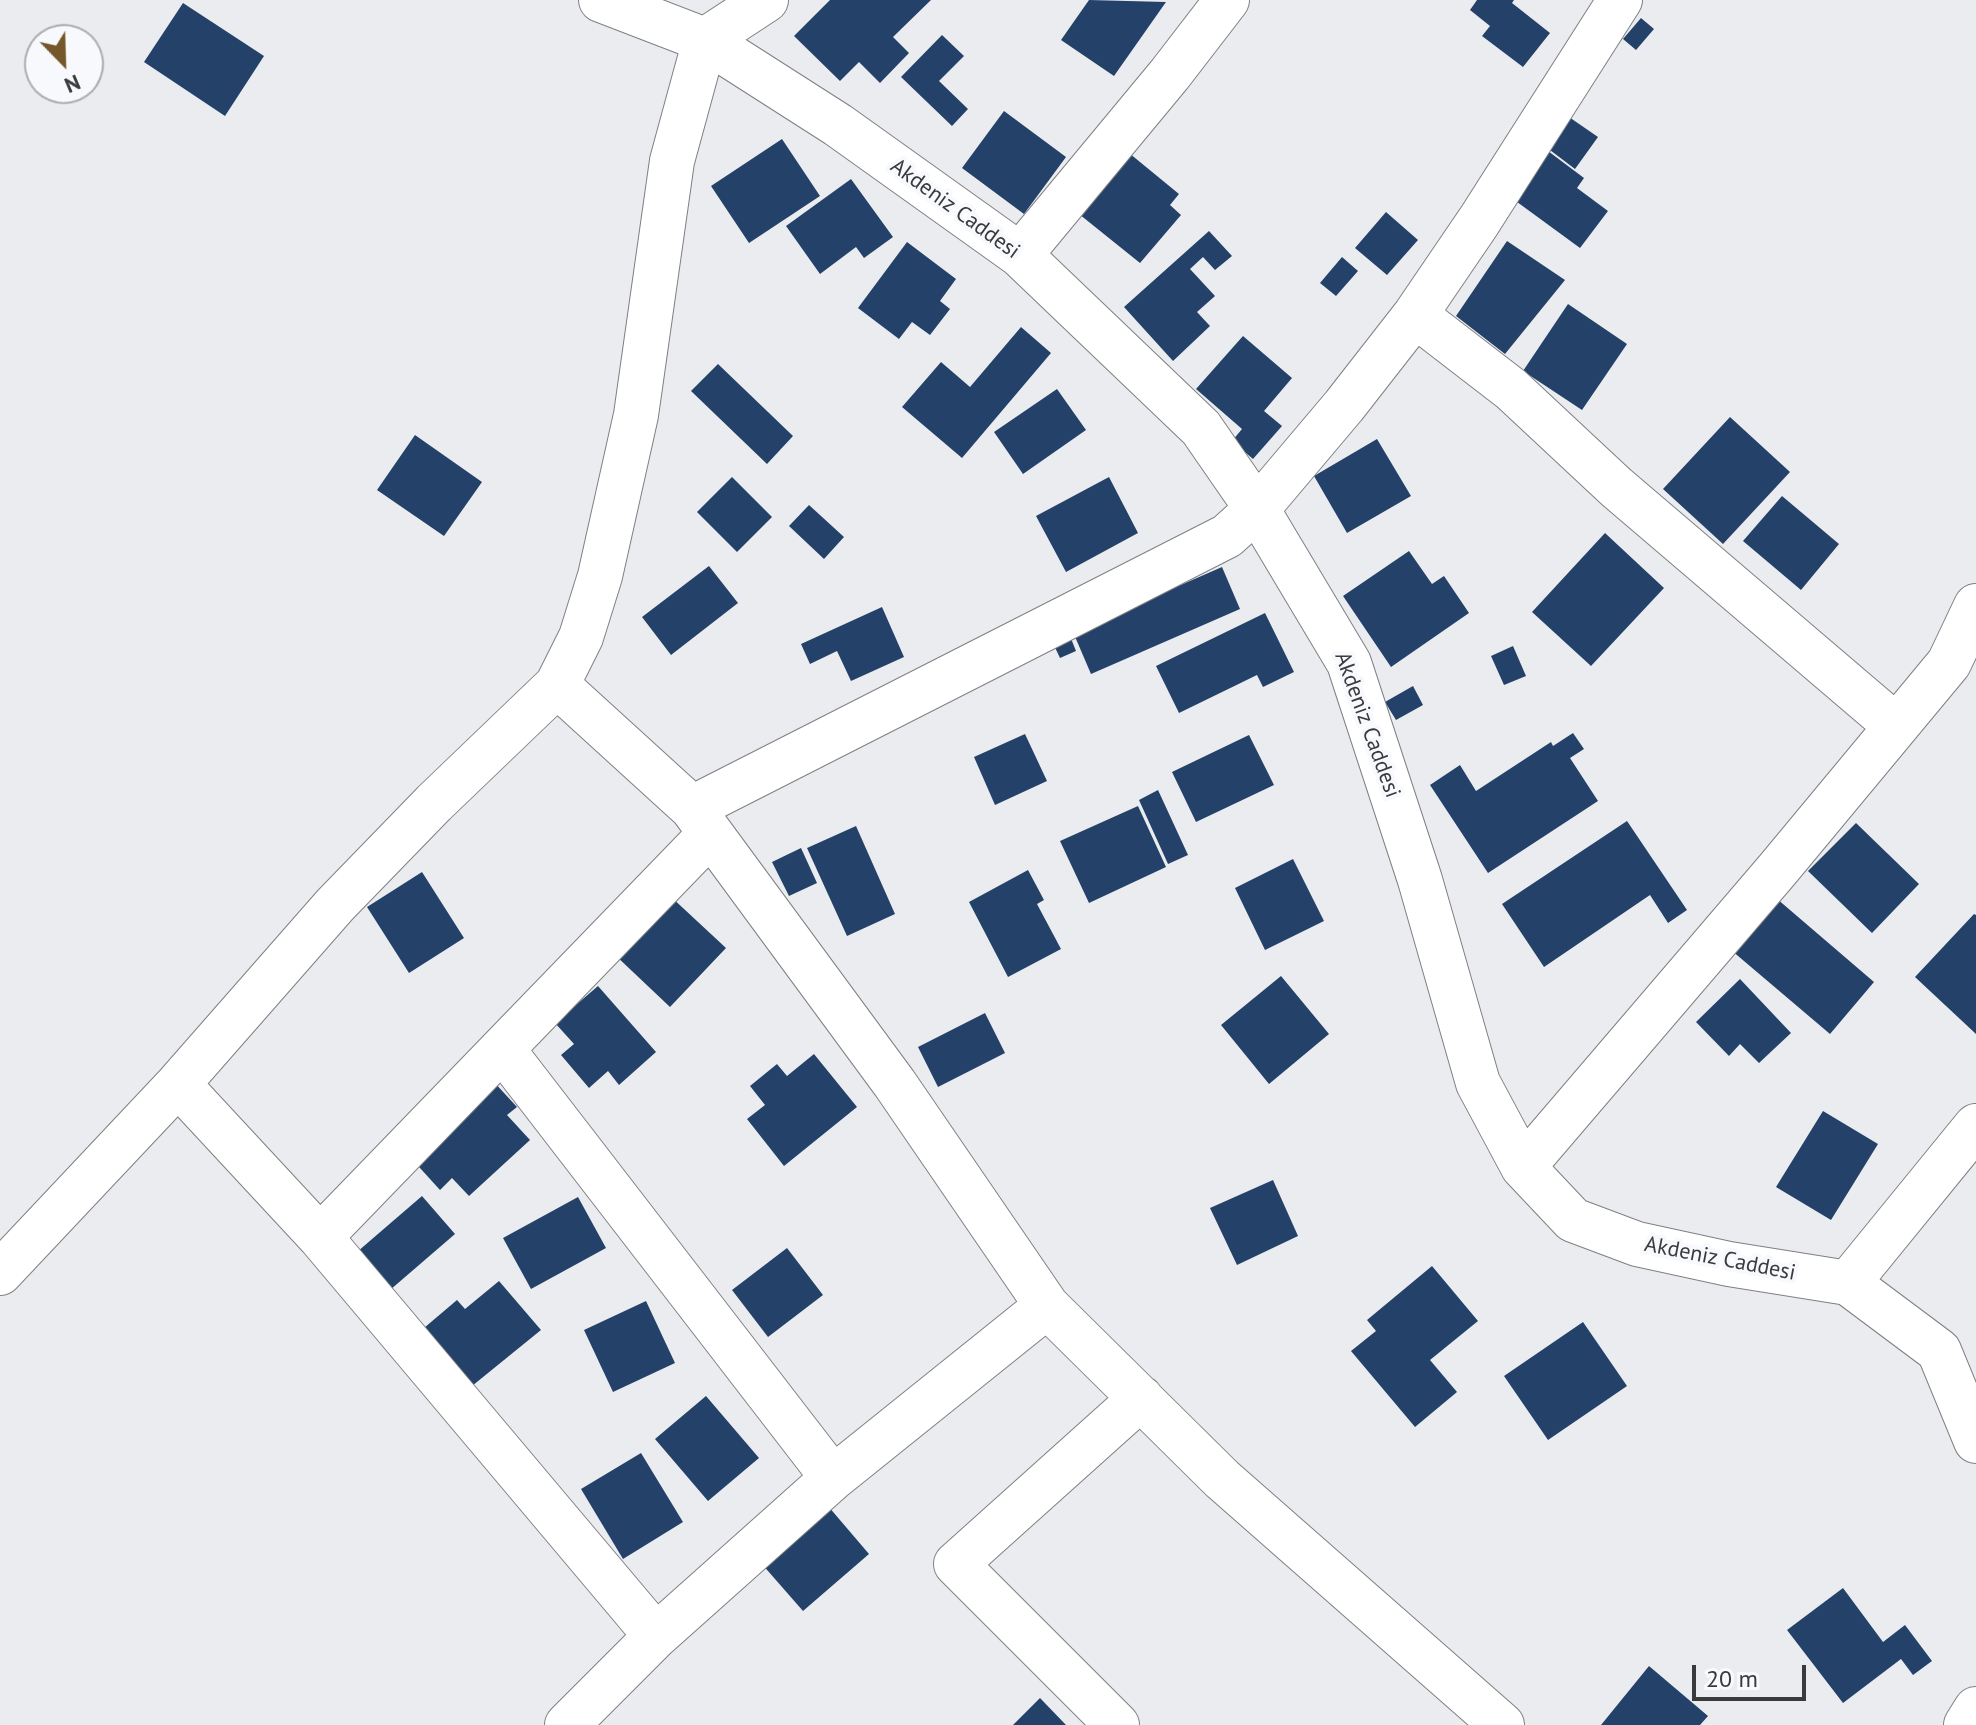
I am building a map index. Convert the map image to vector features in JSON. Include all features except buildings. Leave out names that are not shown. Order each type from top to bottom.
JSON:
[{"type":"street","name":"Akdeniz Caddesi","points":[[601,0],[705,40],[838,125],[1020,255],[1201,428],[1257,509],[1349,663],[1420,880],[1478,1083],[1523,1167],[1573,1220],[1637,1244],[1729,1264],[1848,1283],[1939,1351],[1976,1441]]},
{"type":"street","points":[[0,1273],[178,1084],[335,905],[434,803],[557,685],[581,637],[603,561],[636,415],[672,161],[705,40],[766,0]]},
{"type":"street","points":[[1020,255],[1227,0]]},
{"type":"street","points":[[320,1237],[503,1050],[701,821],[1227,536],[1257,509],[1344,406],[1415,315],[1620,0]]},
{"type":"street","points":[[1415,315],[1511,389],[1616,487],[1896,726]]},
{"type":"street","points":[[1523,1167],[1949,663],[1975,613]]},
{"type":"street","points":[[557,685],[701,821],[895,1084],[1047,1306],[1222,1479],[1502,1725]]},
{"type":"street","points":[[503,1050],[833,1478]]},
{"type":"street","points":[[178,1084],[320,1237],[656,1636]]},
{"type":"street","points":[[1848,1283],[1976,1126]]},
{"type":"street","points":[[567,1725],[656,1636],[833,1478],[1047,1306]]},
{"type":"street","points":[[1117,1725],[956,1564],[1141,1398]]},
{"type":"street","points":[[1966,1725],[1976,1709]]}]
